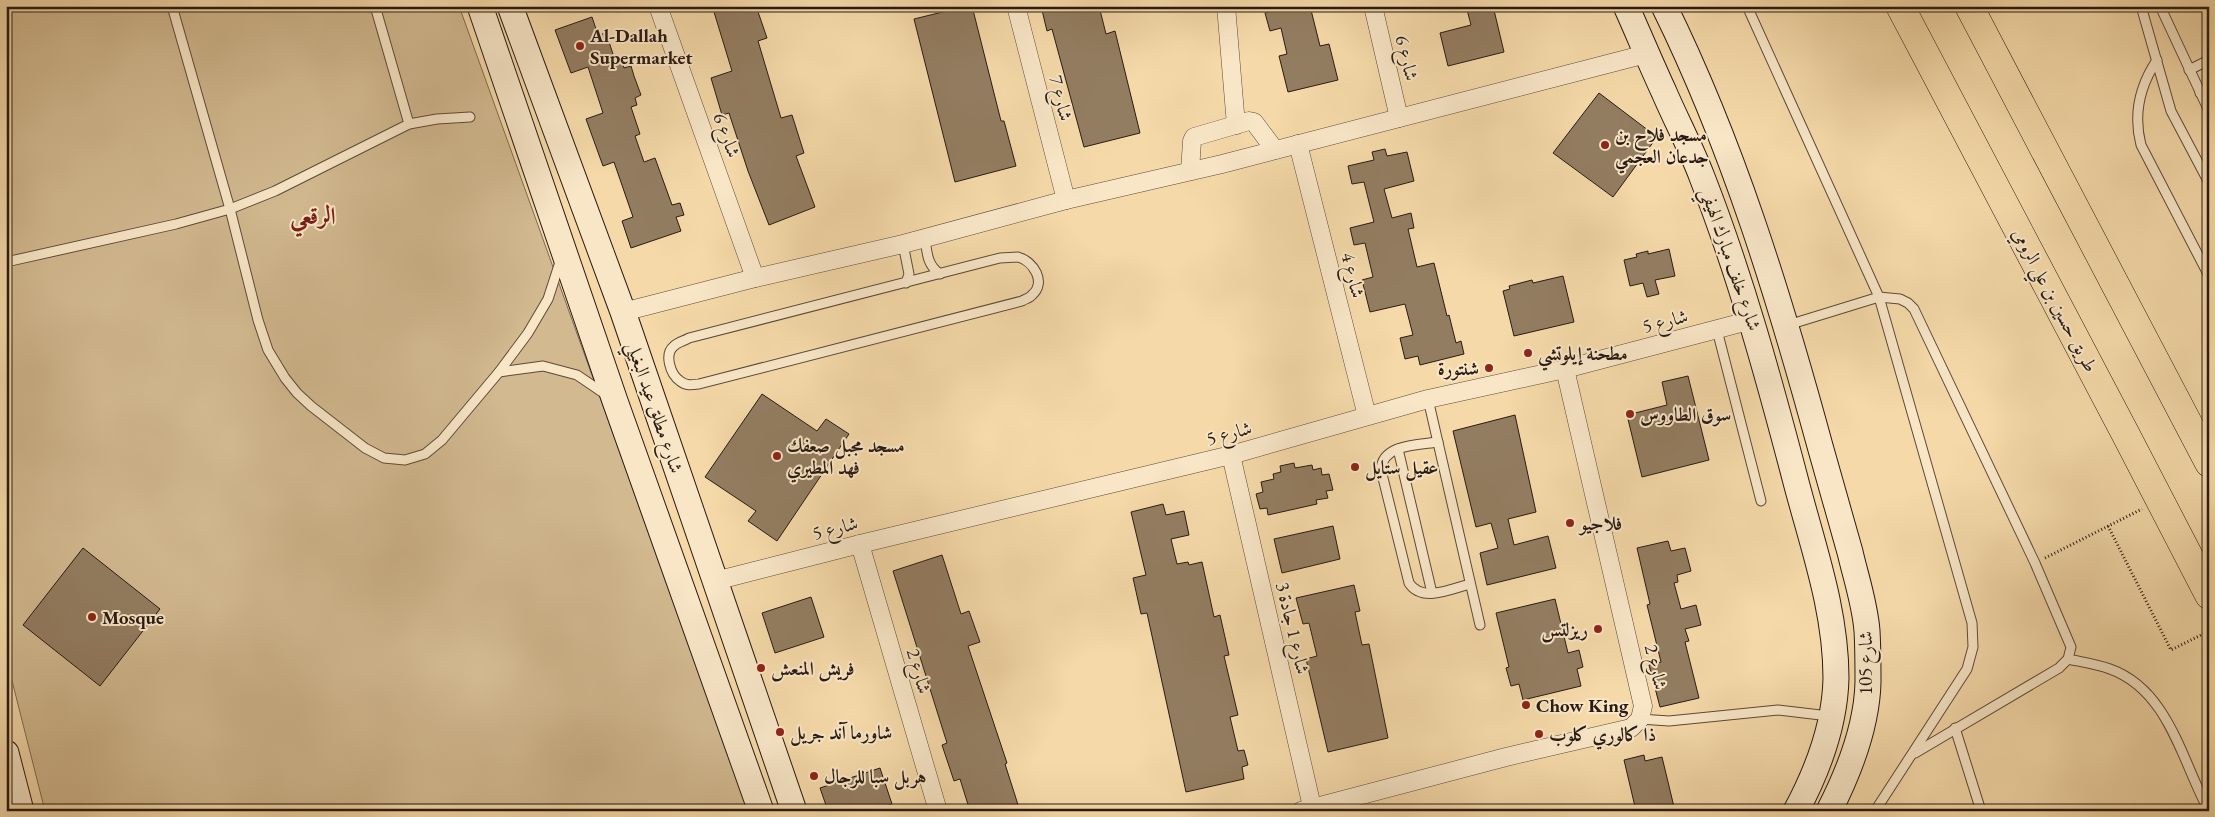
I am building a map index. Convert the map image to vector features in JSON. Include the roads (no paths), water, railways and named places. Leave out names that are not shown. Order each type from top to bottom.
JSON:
[{"type":"highway","name":"طريق حسين بن علي الرومي","points":[[1900,6],[2209,596]]},
{"type":"highway","points":[[1969,6],[2209,463]]},
{"type":"street","name":"شارع مطلق عيد البغيلي","points":[[480,6],[615,401],[761,811]]},
{"type":"street","name":"شارع مطلق عيد البغيلي","points":[[510,6],[623,312],[794,811]]},
{"type":"street","name":"شارع 6","points":[[658,6],[755,278]]},
{"type":"street","name":"شارع 7","points":[[1016,6],[1066,200]]},
{"type":"street","points":[[1226,6],[1236,125]]},
{"type":"street","name":"شارع 6","points":[[1373,6],[1399,118]]},
{"type":"street","name":"شارع خلف مبارك الهيفي","points":[[1626,6],[1702,176],[1752,320],[1807,522]]},
{"type":"street","name":"شارع خلف مبارك الهيفي","points":[[1664,6],[1711,110],[1767,263],[1787,326],[1838,511]]},
{"type":"street","points":[[623,312],[755,278],[902,244],[1066,200],[1275,150],[1646,54]]},
{"type":"street","points":[[1190,171],[1192,141],[1194,137],[1248,121],[1254,122],[1275,150]]},
{"type":"street","name":"شارع 4","points":[[1298,144],[1367,416]]},
{"type":"street","name":"شارع 5","points":[[715,581],[860,544],[1231,455],[1428,399],[1565,369],[1752,320]]},
{"type":"street","name":"شارع 2","points":[[1565,369],[1643,706],[1640,719]]},
{"type":"street","name":"شارع 1 جادة 3","points":[[1231,455],[1308,810]]},
{"type":"street","points":[[1807,522],[1815,526],[1825,526],[1833,520],[1838,511]]},
{"type":"street","name":"شارع 105","points":[[1829,811],[1842,785],[1858,743],[1868,685],[1867,630],[1860,591],[1838,511]]},
{"type":"street","name":"شارع 105","points":[[1796,811],[1821,758],[1832,717],[1836,679],[1833,630],[1823,574],[1807,522]]},
{"type":"street","name":"شارع 2","points":[[860,544],[938,811]]},
{"type":"street","points":[[1308,810],[1506,757],[1631,728],[1640,719]]},
{"type":"street","points":[[6,753],[21,811]]},
{"type":"lane","points":[[172,6],[230,209],[258,320],[276,364],[297,393],[365,448],[384,458],[405,460],[425,454],[442,440],[499,372],[528,333],[548,299],[564,250]]},
{"type":"lane","points":[[375,6],[409,124]]},
{"type":"lane","points":[[1747,6],[1879,297],[1972,623],[1973,647],[1967,669],[1875,811]]},
{"type":"lane","points":[[2141,6],[2171,111],[2209,183]]},
{"type":"lane","points":[[2160,6],[2209,111]]},
{"type":"lane","points":[[2157,60],[2140,92],[2137,129],[2141,145],[2209,276]]},
{"type":"lane","points":[[2189,70],[2209,60]]},
{"type":"lane","points":[[2200,93],[2209,88]]},
{"type":"lane","points":[[6,262],[176,224],[230,209],[276,191],[409,124],[437,119],[470,118]]},
{"type":"lane","points":[[924,238],[928,260],[932,268],[940,274]]},
{"type":"lane","points":[[902,244],[909,274],[906,283]]},
{"type":"lane","points":[[1018,257],[1026,259],[1036,269],[1038,283],[1033,294],[1022,301],[699,384],[689,385],[680,381],[671,371],[668,357],[673,346],[689,338],[906,283],[1000,258],[1018,257]]},
{"type":"lane","points":[[1787,326],[1879,297],[1900,299],[1908,302],[1914,309],[2035,563],[2071,646],[2068,659],[2059,668],[1910,756]]},
{"type":"lane","points":[[1717,330],[1761,501]]},
{"type":"lane","points":[[499,372],[543,366],[577,376],[615,401]]},
{"type":"lane","points":[[1428,399],[1480,625]]},
{"type":"lane","points":[[1438,442],[1398,449],[1387,454],[1381,470],[1409,583],[1419,593],[1432,593],[1470,584]]},
{"type":"lane","points":[[1398,449],[1432,593]]},
{"type":"lane","points":[[2068,659],[2111,669],[2147,694],[2164,716],[2209,811]]},
{"type":"lane","points":[[1640,719],[1669,721],[1778,710],[1832,717]]},
{"type":"lane","points":[[1955,728],[1981,811]]},
{"type":"lane","points":[[1166,811],[1176,811]]},
{"type":"place","name":"Al-Dallah Supermarket","points":[[580,46]]},
{"type":"place","name":"مسجد فلاح بن جدعان العجمي","points":[[1605,145]]},
{"type":"place","name":"مطحنة إيلوتشي","points":[[1528,353]]},
{"type":"place","name":"شنتورة","points":[[1489,368]]},
{"type":"place","name":"سوق الطاووس","points":[[1630,414]]},
{"type":"place","name":"مسجد مجبل صعفك فهد المطيري","points":[[777,456]]},
{"type":"place","name":"عقيل ستايل","points":[[1355,467]]},
{"type":"place","name":"فلاجيو","points":[[1570,523]]},
{"type":"place","name":"Mosque","points":[[92,617]]},
{"type":"place","name":"ريزلتس","points":[[1598,629]]},
{"type":"place","name":"فريش المنعش","points":[[761,668]]},
{"type":"place","name":"Chow King","points":[[1526,705]]},
{"type":"place","name":"شاورما آند جريل","points":[[780,732]]},
{"type":"place","name":"ذا كالوري كلوب","points":[[1539,734]]},
{"type":"place","name":"هربل سبا للرجال","points":[[814,776]]},
{"type":"district","name":"الرقعي","points":[[313,215]]}]
